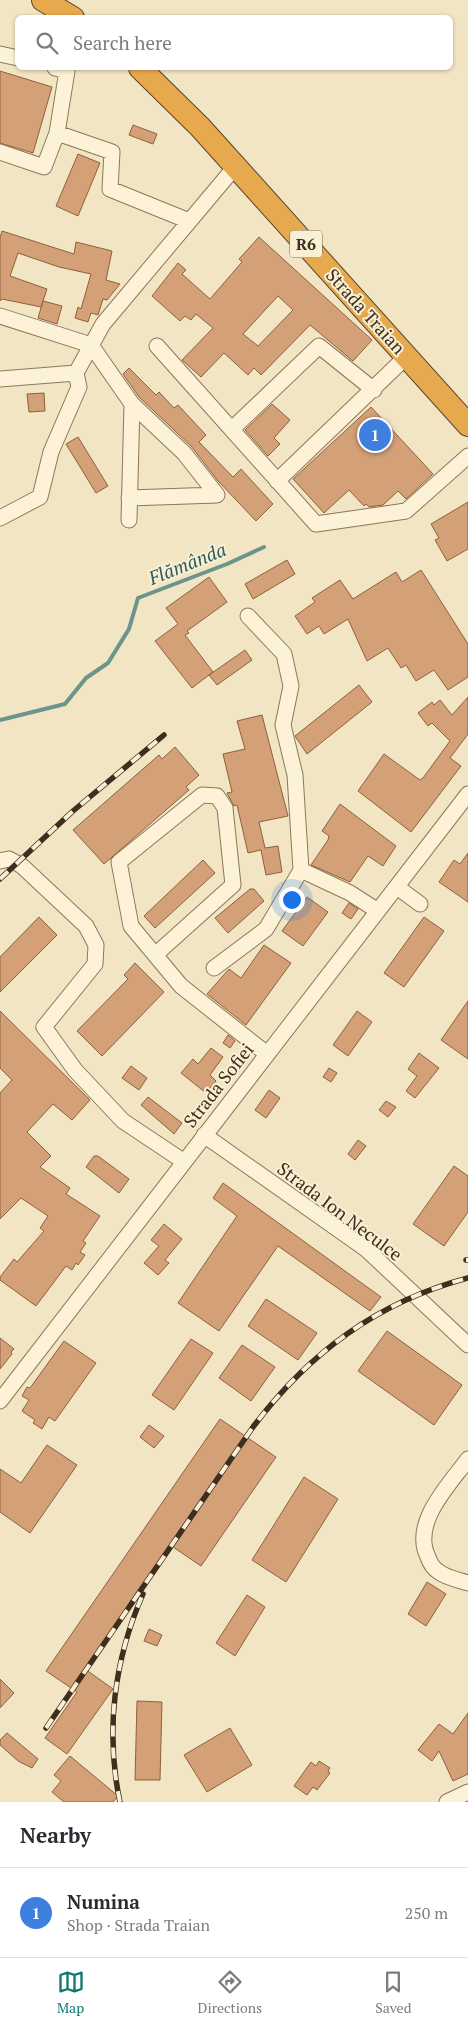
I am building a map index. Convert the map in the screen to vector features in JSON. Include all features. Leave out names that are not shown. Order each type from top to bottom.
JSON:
[{"type":"highway","points":[[43,0],[68,15]]},
{"type":"highway","name":"Strada Trаian","points":[[142,70],[172,98],[468,425]]},
{"type":"street","points":[[0,54],[15,57]]},
{"type":"street","points":[[0,152],[44,167],[57,133],[67,71],[63,70]]},
{"type":"street","points":[[57,133],[112,152],[110,189],[189,221]]},
{"type":"street","points":[[0,518],[40,497],[50,452],[79,387],[76,373],[103,324],[235,167]]},
{"type":"street","points":[[0,316],[91,345],[132,404],[184,453],[217,496],[129,498]]},
{"type":"street","points":[[157,346],[316,524],[406,511],[468,456]]},
{"type":"street","points":[[232,429],[319,346],[374,390]]},
{"type":"street","points":[[277,481],[374,390],[407,356]]},
{"type":"street","points":[[0,379],[76,373]]},
{"type":"street","points":[[129,520],[132,404]]},
{"type":"street","points":[[214,968],[266,929],[301,870],[295,775],[283,725],[291,686],[284,654],[248,616]]},
{"type":"street","points":[[155,955],[233,885],[225,808],[217,796],[202,794],[119,862],[131,926],[155,955],[181,986],[267,1054]]},
{"type":"street","name":"Strada Sofiei","points":[[0,1401],[183,1161],[468,794]]},
{"type":"street","points":[[0,861],[9,859],[22,866],[86,926],[96,944],[95,964],[44,1027],[75,1070],[123,1121],[183,1161]]},
{"type":"street","points":[[301,870],[350,893],[378,910]]},
{"type":"street","points":[[397,887],[420,904]]},
{"type":"street","name":"Strada Ion Neculce","points":[[204,1135],[366,1249],[468,1346]]},
{"type":"street","points":[[468,1459],[431,1512],[423,1539],[425,1552],[435,1569],[446,1576],[468,1583]]},
{"type":"street","points":[[447,1802],[468,1792]]},
{"type":"building","points":[[0,71],[52,87],[33,153],[0,143]]},
{"type":"building","points":[[133,125],[157,134],[153,144],[129,135]]},
{"type":"building","points":[[78,154],[100,163],[78,216],[56,206]]},
{"type":"building","points":[[2,231],[74,254],[76,242],[112,251],[106,280],[120,284],[107,300],[103,299],[98,315],[91,313],[88,322],[75,318],[78,307],[81,309],[91,274],[59,267],[18,253],[10,276],[47,289],[41,307],[2,299],[0,301],[0,238]]},
{"type":"building","points":[[259,237],[372,340],[353,361],[310,325],[261,375],[254,368],[248,375],[224,353],[201,377],[182,360],[213,328],[196,314],[191,320],[185,316],[180,321],[152,296],[178,263],[186,270],[182,274],[210,299],[242,262],[239,259]],"holes":[[[278,296],[293,310],[258,346],[243,334]]]},
{"type":"building","points":[[43,301],[62,306],[57,324],[38,318]]},
{"type":"building","points":[[129,368],[156,395],[159,392],[174,408],[178,405],[206,435],[199,442],[233,477],[241,469],[273,504],[256,521],[218,481],[191,446],[139,397],[123,374]]},
{"type":"building","points":[[44,393],[45,411],[29,412],[27,394]]},
{"type":"building","points":[[272,404],[290,420],[274,438],[280,444],[268,456],[245,430]]},
{"type":"building","points":[[371,407],[433,474],[406,499],[398,491],[383,505],[369,507],[366,504],[364,506],[349,490],[324,513],[293,479]]},
{"type":"building","points":[[78,437],[108,486],[96,493],[66,444]]},
{"type":"building","points":[[468,502],[468,549],[447,561],[435,540],[439,538],[431,524]]},
{"type":"building","points":[[287,560],[295,574],[253,599],[245,584]]},
{"type":"building","points":[[421,570],[468,644],[468,677],[448,690],[434,670],[416,681],[406,665],[401,668],[388,648],[367,661],[348,619],[324,634],[319,626],[307,634],[295,616],[315,602],[312,598],[340,580],[353,599],[396,572],[402,582]]},
{"type":"building","points":[[209,577],[227,602],[187,631],[189,633],[185,635],[213,672],[192,688],[155,641],[178,624],[166,608]]},
{"type":"building","points":[[245,650],[252,660],[217,685],[209,675]]},
{"type":"building","points":[[359,685],[372,702],[307,754],[295,736]]},
{"type":"building","points":[[468,697],[468,734],[450,758],[461,766],[411,832],[358,791],[384,754],[420,780],[423,778],[450,741],[432,723],[428,726],[418,713],[432,702],[434,705],[440,700],[452,715]]},
{"type":"building","points":[[262,715],[288,816],[259,822],[265,848],[278,846],[282,872],[266,875],[261,850],[248,853],[237,805],[234,806],[227,793],[232,792],[223,754],[245,749],[237,721]]},
{"type":"building","points":[[175,747],[199,775],[186,787],[189,790],[104,864],[73,830],[159,755],[162,759]]},
{"type":"building","points":[[340,804],[396,846],[383,866],[368,856],[350,882],[311,865],[328,840],[329,836],[322,831]]},
{"type":"building","points":[[468,853],[468,902],[439,882],[454,860],[460,864]]},
{"type":"building","points":[[203,860],[215,873],[155,928],[144,916]]},
{"type":"building","points":[[250,889],[254,889],[264,901],[228,933],[215,918]]},
{"type":"building","points":[[307,897],[328,912],[303,946],[282,931]]},
{"type":"building","points":[[349,903],[358,909],[351,919],[342,913]]},
{"type":"building","points":[[39,917],[57,935],[0,992],[0,957]]},
{"type":"building","points":[[424,917],[444,931],[404,987],[384,973]]},
{"type":"building","points":[[264,945],[291,963],[246,1025],[207,994],[229,969],[241,978]]},
{"type":"building","points":[[135,963],[164,992],[102,1056],[77,1031],[128,979],[124,975]]},
{"type":"building","points":[[468,1001],[468,1059],[441,1040]]},
{"type":"building","points":[[0,1011],[90,1100],[72,1120],[53,1104],[27,1132],[51,1156],[40,1167],[70,1188],[66,1194],[100,1216],[83,1241],[86,1243],[80,1252],[85,1255],[78,1265],[76,1263],[72,1270],[66,1266],[36,1306],[0,1280],[0,1277],[14,1259],[17,1262],[44,1231],[40,1228],[48,1216],[21,1198],[0,1219],[0,1093],[12,1080],[0,1068]]},
{"type":"building","points":[[357,1011],[372,1022],[348,1056],[333,1045]]},
{"type":"building","points":[[228,1035],[235,1041],[230,1048],[223,1043]]},
{"type":"building","points":[[211,1048],[223,1057],[210,1075],[216,1081],[206,1093],[181,1073],[193,1059],[198,1064]]},
{"type":"building","points":[[419,1053],[439,1068],[415,1098],[406,1091],[417,1076],[408,1069]]},
{"type":"building","points":[[131,1066],[147,1078],[139,1090],[122,1078]]},
{"type":"building","points":[[329,1068],[337,1073],[331,1082],[323,1077]]},
{"type":"building","points":[[269,1090],[280,1098],[266,1118],[255,1110]]},
{"type":"building","points":[[148,1097],[182,1123],[174,1134],[141,1105]]},
{"type":"building","points":[[386,1101],[396,1107],[388,1117],[379,1110]]},
{"type":"building","points":[[358,1140],[366,1146],[355,1160],[348,1154]]},
{"type":"building","points":[[94,1156],[98,1156],[129,1179],[119,1193],[86,1167]]},
{"type":"building","points":[[454,1166],[468,1176],[468,1212],[444,1246],[413,1224]]},
{"type":"building","points":[[223,1183],[381,1297],[370,1311],[278,1246],[219,1331],[178,1303],[237,1216],[213,1198]]},
{"type":"building","points":[[164,1224],[182,1239],[165,1260],[169,1263],[158,1275],[144,1263],[159,1246],[151,1240]]},
{"type":"building","points":[[266,1299],[317,1333],[298,1360],[248,1326]]},
{"type":"building","points":[[387,1331],[462,1385],[434,1425],[358,1371]]},
{"type":"building","points":[[0,1338],[14,1349],[0,1369]]},
{"type":"building","points":[[191,1339],[213,1353],[174,1410],[152,1395]]},
{"type":"building","points":[[64,1341],[96,1363],[55,1421],[49,1417],[42,1429],[33,1423],[35,1420],[22,1411],[29,1400],[22,1396],[27,1387],[30,1388]]},
{"type":"building","points":[[242,1345],[275,1367],[251,1401],[219,1378]]},
{"type":"building","points":[[220,1419],[276,1457],[201,1566],[170,1545],[85,1669],[113,1689],[67,1754],[45,1738],[77,1692],[46,1671]]},
{"type":"building","points":[[149,1425],[164,1436],[154,1448],[140,1437]]},
{"type":"building","points":[[47,1445],[77,1465],[30,1533],[0,1512],[0,1469],[21,1483]]},
{"type":"building","points":[[304,1477],[338,1499],[286,1582],[252,1560]]},
{"type":"building","points":[[427,1582],[446,1594],[426,1626],[408,1614]]},
{"type":"building","points":[[247,1595],[265,1607],[235,1656],[216,1643]]},
{"type":"building","points":[[149,1629],[162,1635],[157,1646],[144,1641]]},
{"type":"building","points":[[0,1679],[14,1693],[0,1708]]},
{"type":"building","points":[[137,1701],[162,1702],[160,1780],[135,1780]]},
{"type":"building","points":[[468,1713],[468,1774],[453,1781],[439,1751],[432,1761],[418,1750],[439,1724],[453,1734]]},
{"type":"building","points":[[230,1728],[252,1765],[207,1792],[184,1755]]},
{"type":"building","points":[[7,1733],[38,1759],[32,1768],[18,1761],[0,1745],[0,1740]]},
{"type":"building","points":[[70,1756],[118,1796],[113,1802],[64,1802],[52,1792],[61,1781],[54,1775]]},
{"type":"building","points":[[319,1761],[330,1768],[328,1771],[330,1773],[317,1790],[313,1787],[307,1795],[294,1786],[311,1762],[316,1766]]},
{"type":"waterway","name":"Flămânda","points":[[0,720],[65,704],[86,678],[108,663],[129,629],[138,598],[227,564],[264,547]]},
{"type":"railway","points":[[0,879],[73,811],[164,735]]},
{"type":"railway","points":[[46,1728],[253,1427],[297,1376],[347,1334],[375,1316],[435,1288],[468,1278]]},
{"type":"railway","points":[[120,1802],[115,1776],[113,1749],[115,1696],[125,1644],[143,1594]]},
{"type":"place","name":"Numina","points":[[375,435]]}]
